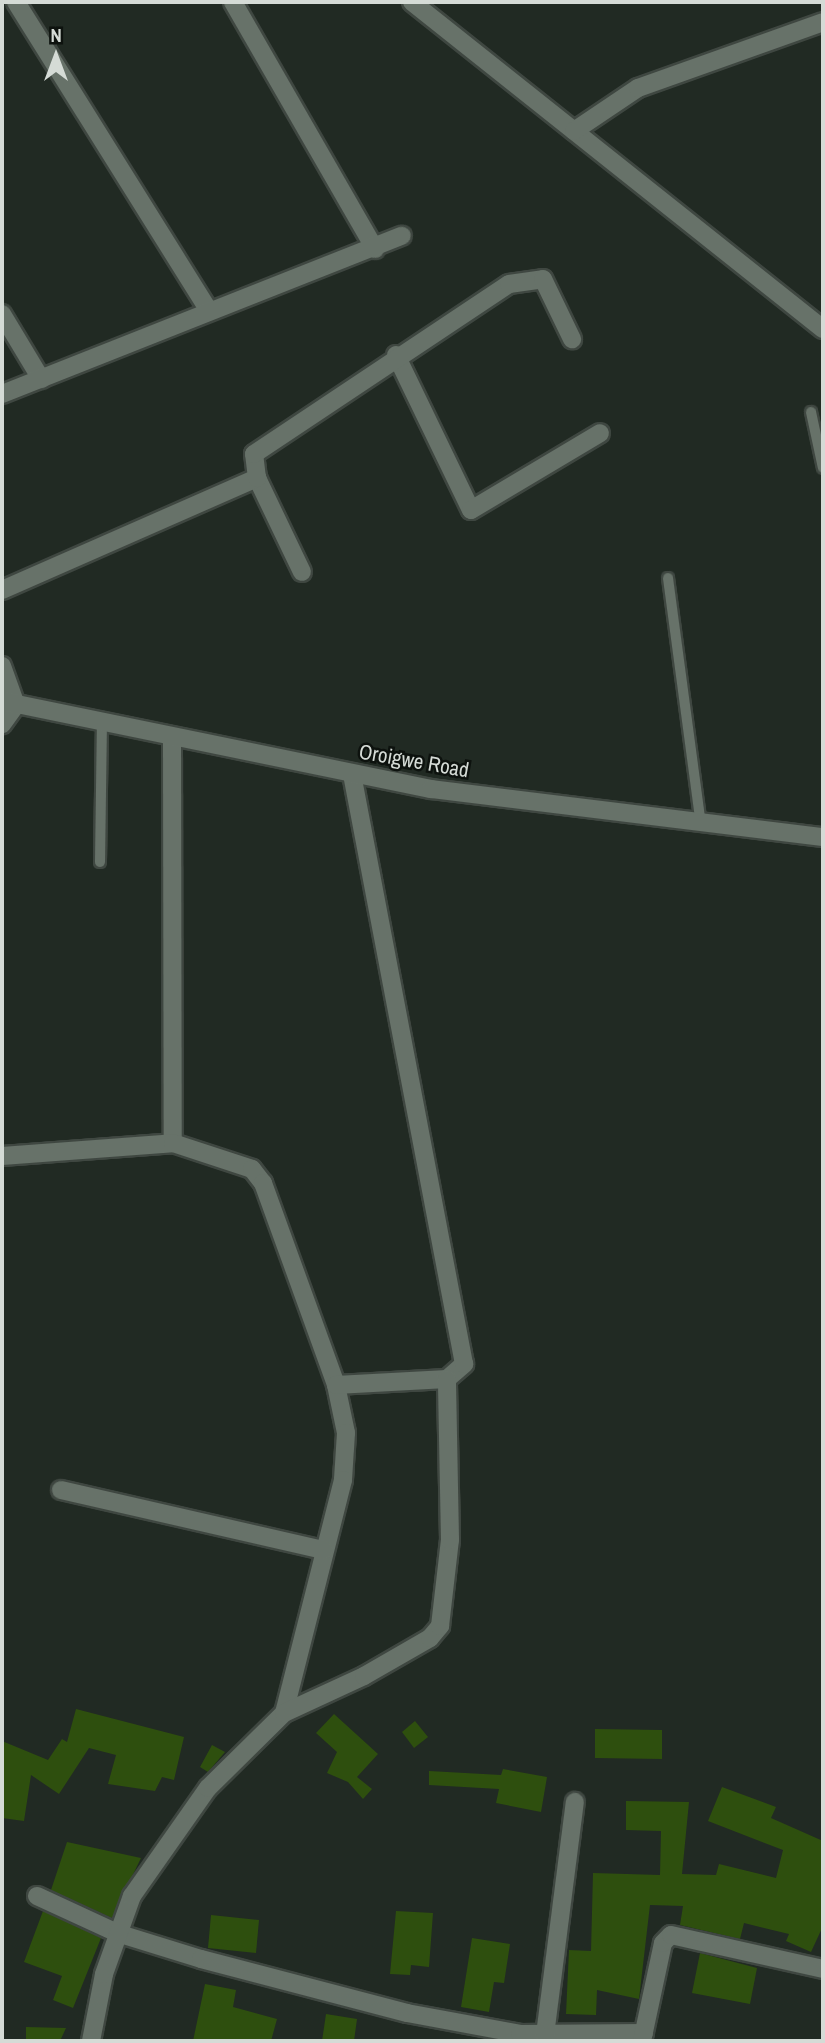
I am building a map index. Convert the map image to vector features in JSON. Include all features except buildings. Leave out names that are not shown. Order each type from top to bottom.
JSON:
[{"type":"street","points":[[16,2],[209,311]]},
{"type":"street","points":[[233,2],[375,249]]},
{"type":"street","points":[[412,2],[823,329]]},
{"type":"street","points":[[574,131],[638,88],[823,22]]},
{"type":"street","points":[[2,394],[209,311],[375,249],[402,236]]},
{"type":"street","points":[[302,572],[257,478],[254,454],[396,355],[530,276],[549,287],[572,339]]},
{"type":"street","points":[[2,314],[41,379]]},
{"type":"street","points":[[396,355],[471,510],[600,433]]},
{"type":"street","points":[[2,590],[257,478]]},
{"type":"street","points":[[2,666],[9,703],[2,724]]},
{"type":"street","name":"Oroigwe Road","points":[[9,703],[352,774],[701,825],[823,837]]},
{"type":"street","points":[[172,737],[173,1143]]},
{"type":"street","points":[[336,1385],[447,1379],[462,1371],[462,1346],[352,774]]},
{"type":"street","points":[[2,1156],[173,1143],[257,1172],[336,1385],[346,1455],[284,1713]]},
{"type":"street","points":[[91,2041],[117,1933],[148,1871],[208,1788],[284,1713],[364,1676],[430,1638],[440,1626],[450,1540],[447,1379]]},
{"type":"street","points":[[61,1490],[324,1550]]},
{"type":"street","points":[[545,2035],[575,1802]]},
{"type":"street","points":[[37,1896],[117,1933],[322,1993],[483,2029],[545,2035],[643,2037],[663,1943],[671,1935],[823,1969]]},
{"type":"lane","points":[[811,412],[823,468]]},
{"type":"lane","points":[[668,578],[701,825]]},
{"type":"lane","points":[[100,862],[102,722]]}]
